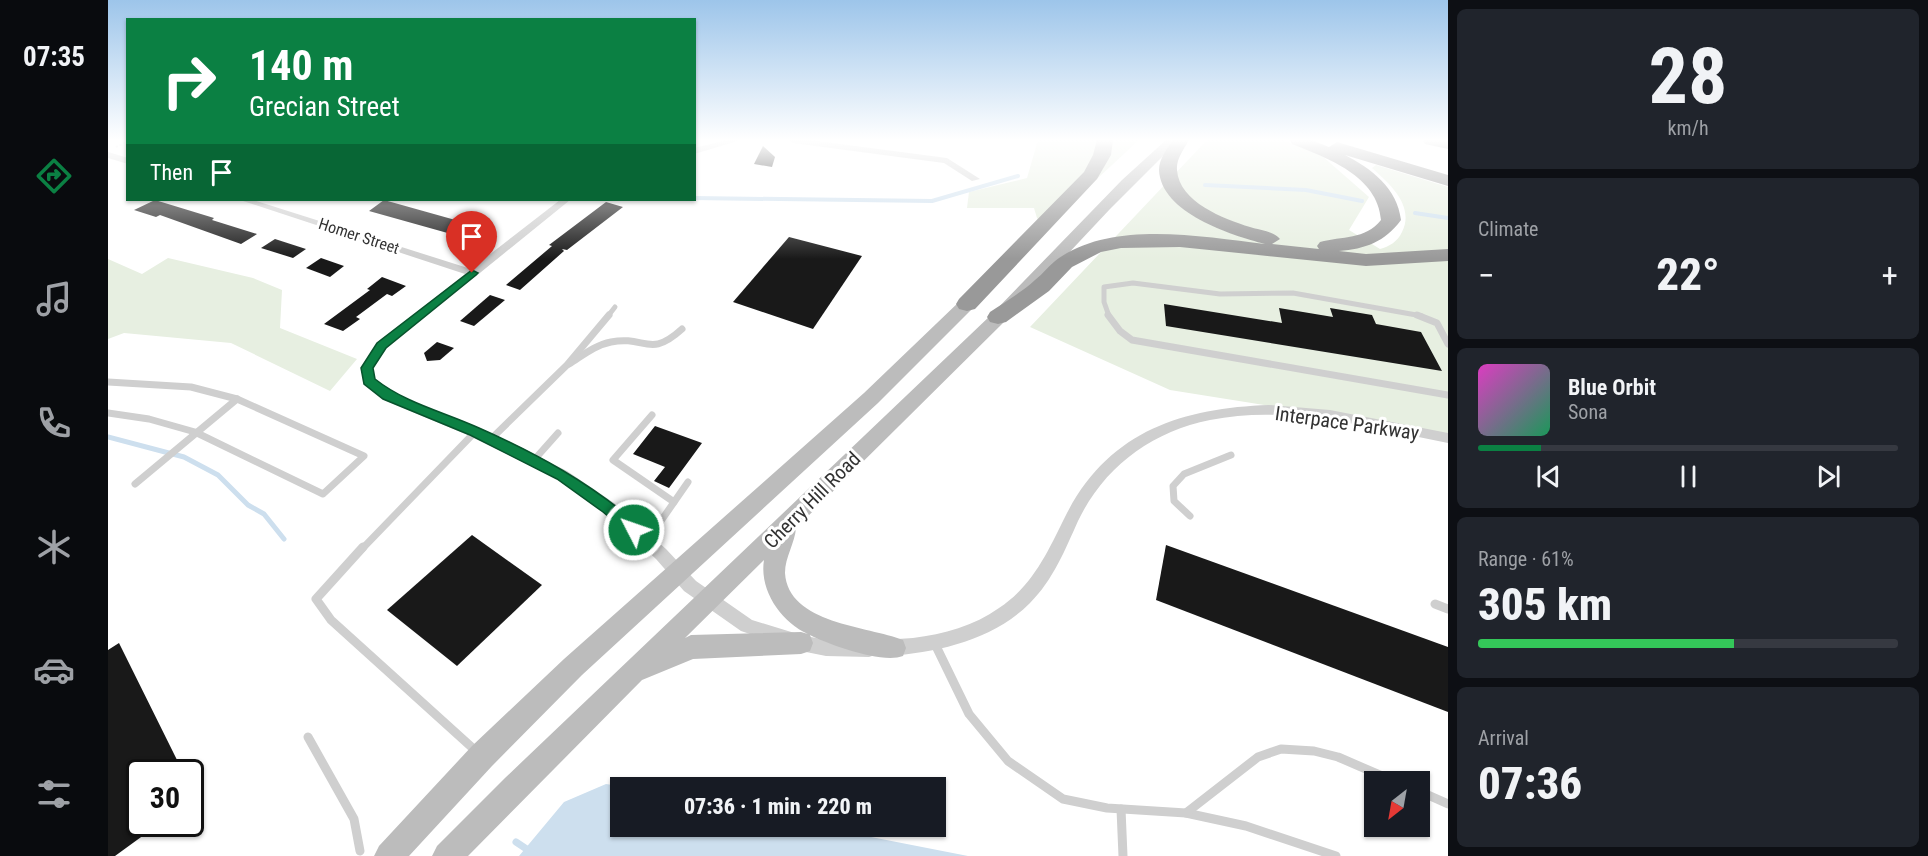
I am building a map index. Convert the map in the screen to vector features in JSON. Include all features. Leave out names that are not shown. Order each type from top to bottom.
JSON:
[{"type":"highway","points":[[967,304],[1086,180]]},
{"type":"highway","points":[[1170,180],[1190,204],[1228,226],[1284,242],[1326,246],[1368,240],[1387,227],[1392,212],[1385,194],[1369,180]]},
{"type":"highway","points":[[998,317],[1042,286],[1065,263],[1095,247],[1121,242],[1180,241],[1366,260],[1448,255]]},
{"type":"main road","name":"Cherry Hill Road","points":[[447,856],[626,678],[788,524],[998,317],[1128,180]]},
{"type":"main road","name":"Cherry Hill Road","points":[[389,856],[482,756],[588,653],[680,573],[871,398],[967,304]]},
{"type":"main road","points":[[788,524],[777,551],[773,576],[783,600],[795,614],[816,627],[894,648]]},
{"type":"main road","points":[[626,678],[691,647],[801,643]]},
{"type":"street","name":"Homer Street","points":[[248,201],[472,273]]},
{"type":"street","points":[[472,273],[563,201]]},
{"type":"street","name":"Interpace Parkway","points":[[472,273],[382,345],[370,360],[366,375],[369,381],[380,392],[475,432],[534,459],[562,475],[609,507],[680,573],[690,586],[709,600],[747,626],[801,643],[850,651],[894,648],[960,637],[985,627],[1016,606],[1038,584],[1095,480],[1109,464],[1132,446],[1158,432],[1212,415],[1247,411],[1279,411],[1323,416],[1448,438]]},
{"type":"lane","points":[[1448,344],[1437,323],[1429,318],[1408,312],[1293,293],[1220,294],[1132,283],[1104,287],[1102,294],[1105,307],[1120,333],[1132,340],[1448,395]]},
{"type":"lane","points":[[491,440],[567,365],[615,307]]},
{"type":"lane","points":[[567,365],[599,346],[615,341],[658,346],[669,343],[682,329]]},
{"type":"lane","points":[[108,382],[191,387],[237,399],[364,456],[323,494],[195,432],[149,419],[108,413]]},
{"type":"lane","points":[[135,484],[237,399]]},
{"type":"lane","points":[[652,415],[613,460],[675,502]]},
{"type":"lane","points":[[475,432],[401,506],[316,599],[331,620],[482,756]]},
{"type":"lane","points":[[534,459],[558,433]]},
{"type":"lane","points":[[1190,516],[1174,501],[1173,486],[1184,474],[1231,455]]},
{"type":"lane","points":[[647,541],[688,482]]},
{"type":"lane","points":[[1435,604],[1448,609]]},
{"type":"lane","points":[[934,642],[969,714],[1008,762],[1063,799],[1120,809],[1185,813],[1246,826],[1336,856]]},
{"type":"lane","points":[[308,737],[354,819],[360,851]]},
{"type":"lane","points":[[1185,813],[1258,756],[1281,749],[1314,751],[1338,757],[1370,771]]},
{"type":"lane","points":[[1430,796],[1448,804]]},
{"type":"lane","points":[[1120,809],[1123,856]]},
{"type":"shaded area","points":[[1019,180],[1096,180],[1045,227],[1037,218],[1034,208],[967,208],[969,192]]},
{"type":"shaded area","points":[[1169,180],[1350,180],[1369,197],[1349,230],[1380,249],[1387,247],[1398,238],[1405,222],[1405,213],[1399,196],[1385,180],[1425,180],[1448,187],[1448,434],[1170,390],[1030,327]]},
{"type":"shaded area","points":[[168,258],[253,278],[282,290],[280,328],[357,359],[330,391],[231,343],[124,333],[108,339],[108,259],[142,274]]},
{"type":"water","points":[[606,784],[610,785],[610,837],[871,837],[968,856],[519,856],[564,802]]},
{"type":"building","points":[[153,201],[158,201],[257,234],[241,244],[160,215],[156,217],[134,210]]},
{"type":"building","points":[[383,201],[388,201],[466,223],[470,220],[488,225],[469,239],[369,211]]},
{"type":"building","points":[[606,202],[623,207],[567,250],[562,249],[564,251],[520,290],[506,285],[552,246],[549,245]]},
{"type":"building","points":[[789,237],[862,256],[813,329],[733,302]]},
{"type":"building","points":[[275,239],[306,249],[293,258],[261,248]]},
{"type":"building","points":[[321,258],[344,266],[330,277],[306,268]]},
{"type":"building","points":[[382,277],[406,286],[392,296],[387,294],[356,317],[360,319],[343,331],[324,324],[370,290],[367,289]]},
{"type":"building","points":[[490,295],[505,300],[474,326],[460,321]]},
{"type":"building","points":[[1164,304],[1282,323],[1279,308],[1333,317],[1330,308],[1372,315],[1376,324],[1421,332],[1442,371],[1166,326]]},
{"type":"building","points":[[437,342],[454,348],[440,360],[427,361],[424,353]]},
{"type":"building","points":[[655,426],[702,443],[669,488],[654,481],[665,467],[633,454]]},
{"type":"building","points":[[472,535],[542,585],[457,666],[387,610]]},
{"type":"building","points":[[1166,545],[1448,647],[1448,712],[1156,600]]},
{"type":"building","points":[[119,643],[177,759],[126,759],[126,837],[141,837],[115,856],[108,856],[108,650]]},
{"type":"waterway","points":[[696,198],[932,201],[1004,180]]},
{"type":"waterway","points":[[1205,185],[1306,190],[1362,201]]},
{"type":"waterway","points":[[1415,213],[1448,218]]},
{"type":"waterway","points":[[108,437],[184,457],[218,475],[248,505],[264,514],[284,539]]},
{"type":"waterway","points":[[516,842],[537,856]]},
{"type":"route","points":[[472,273],[382,345],[370,360],[367,368],[366,375],[369,381],[373,387],[387,396],[534,459],[609,507],[634,530]]}]
